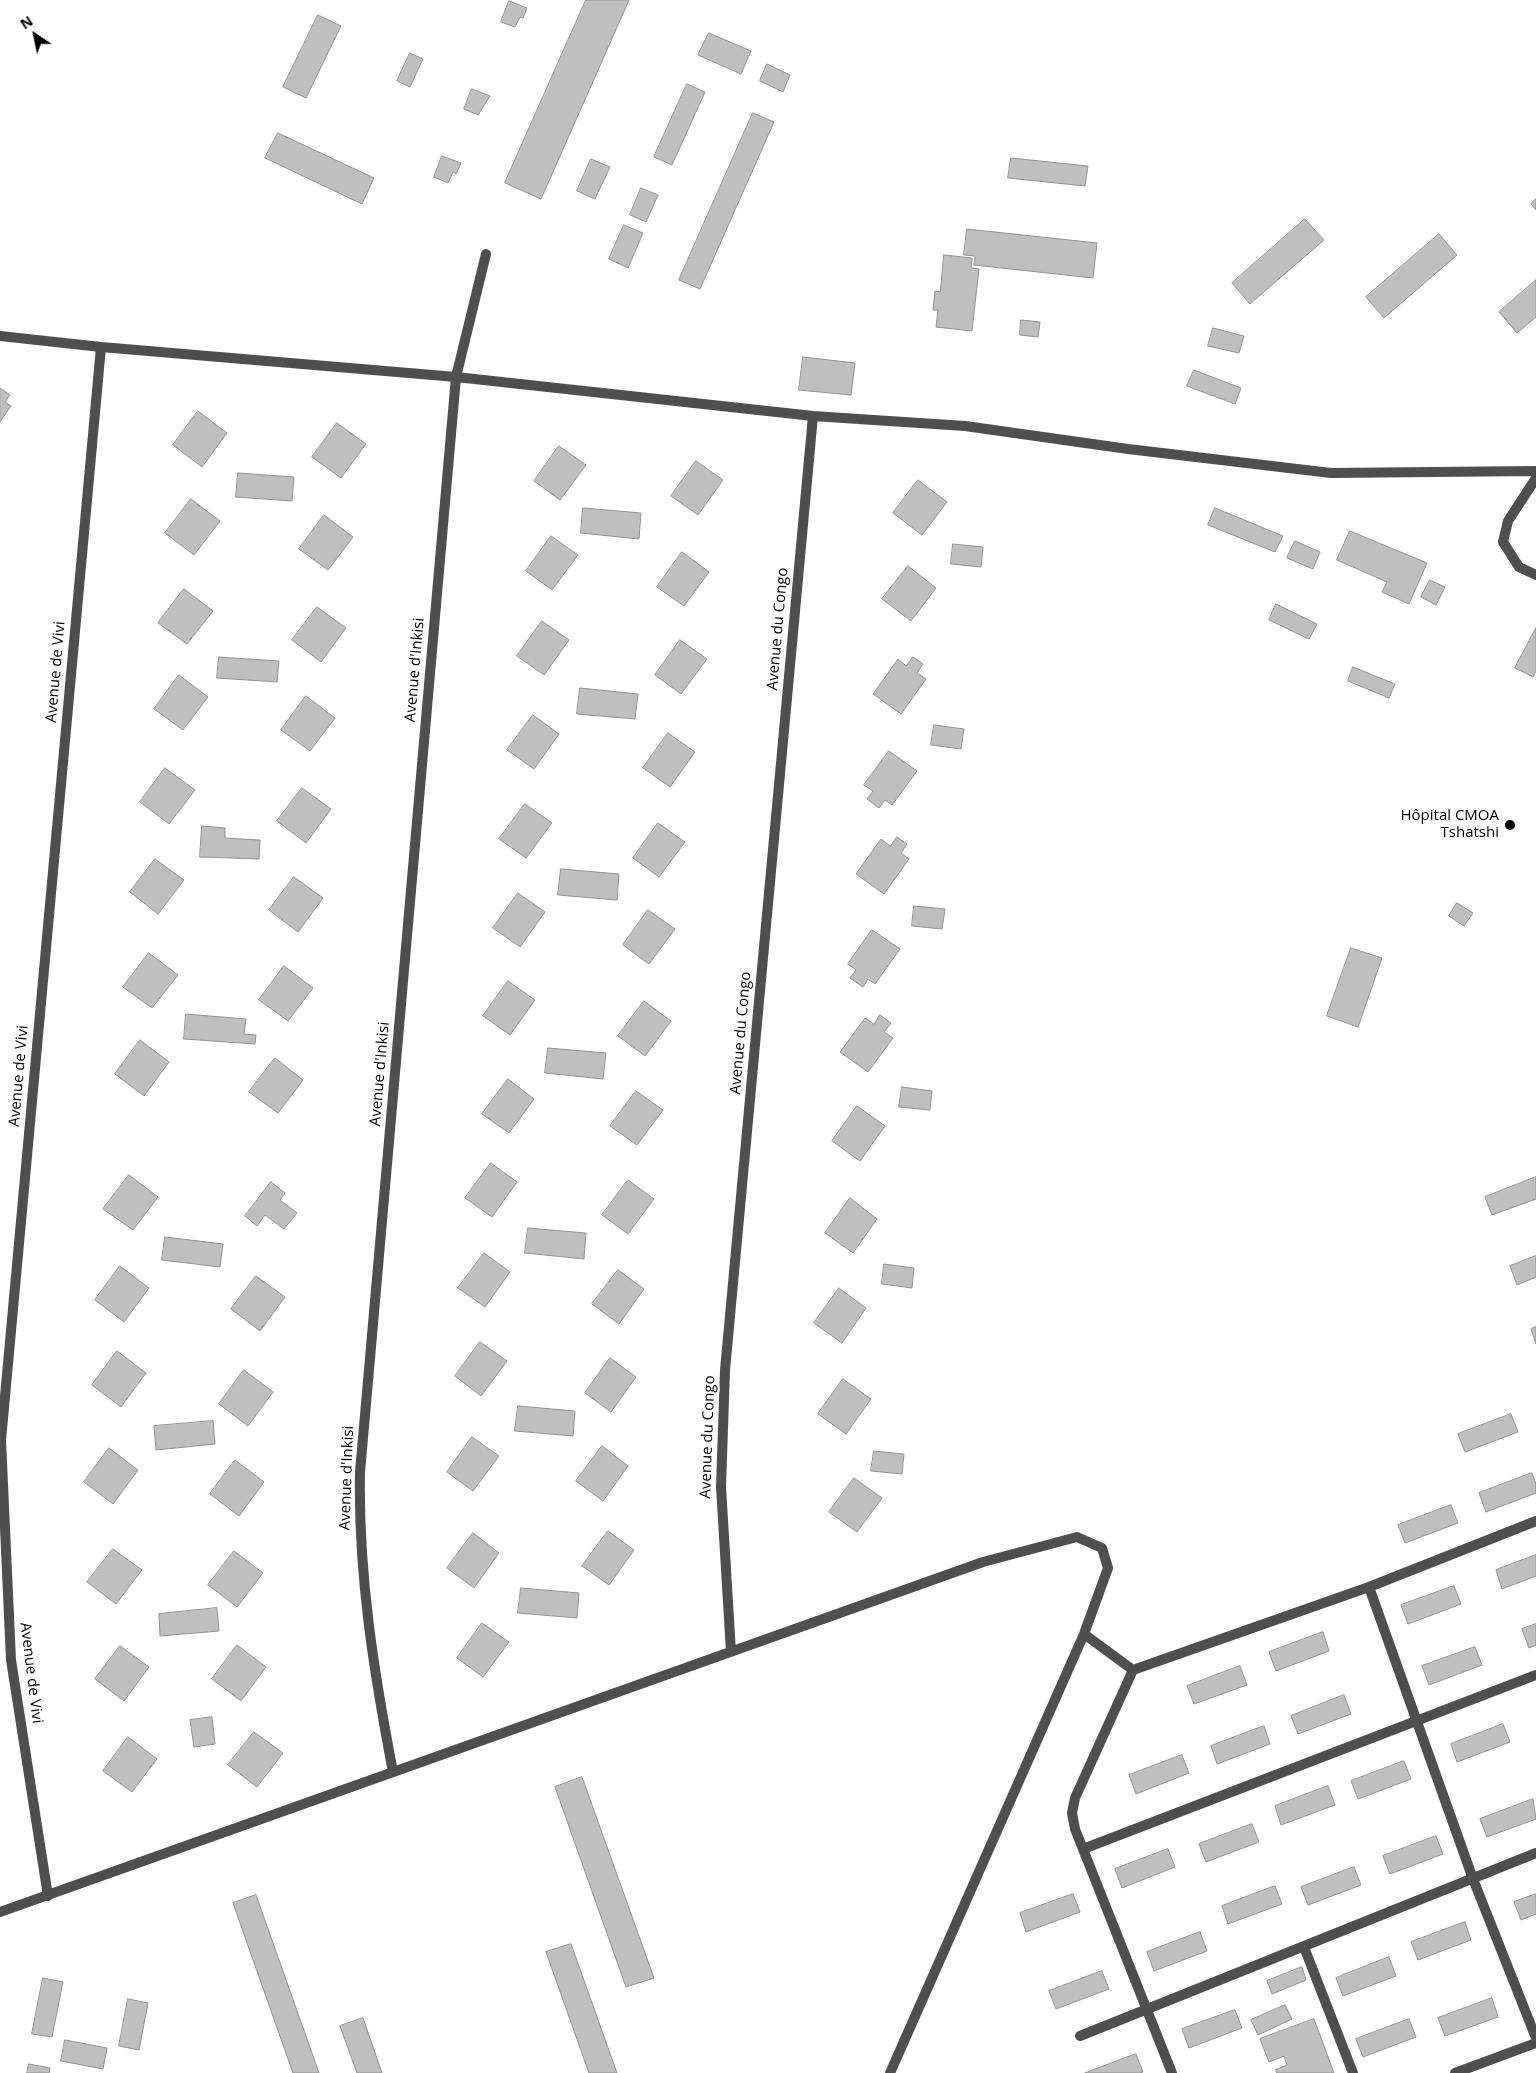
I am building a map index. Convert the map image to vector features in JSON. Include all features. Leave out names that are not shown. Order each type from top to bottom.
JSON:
[{"type":"street","name":"Avenue d'Inkisi","points":[[394,1772],[376,1686],[359,1526],[360,1472],[456,377],[486,254]]},
{"type":"street","points":[[0,336],[101,347],[456,377],[812,416],[965,426],[1128,449],[1331,473],[1536,471]]},
{"type":"street","name":"Avenue de Vivi","points":[[48,1896],[10,1660],[1,1440],[101,347]]},
{"type":"street","name":"Avenue du Congo","points":[[731,1652],[720,1486],[725,1370],[812,416]]},
{"type":"street","points":[[1536,478],[1508,521],[1503,542],[1519,567],[1536,575]]},
{"type":"street","points":[[1172,2073],[1083,1849],[1072,1813],[1075,1798],[1133,1670],[1369,1587],[1536,1521]]},
{"type":"street","points":[[0,1912],[984,1562],[1077,1537],[1102,1548],[1108,1568],[1084,1634],[890,2073]]},
{"type":"street","points":[[1369,1587],[1473,1879],[1536,2038]]},
{"type":"street","points":[[1084,1634],[1133,1670]]},
{"type":"street","points":[[1083,1849],[1536,1675]]},
{"type":"street","points":[[1080,2036],[1147,2008],[1304,1948],[1536,1853]]},
{"type":"street","points":[[1304,1948],[1352,2073]]},
{"type":"street","points":[[1454,2073],[1536,2043]]},
{"type":"building","points":[[586,0],[629,0],[541,199],[505,183]]},
{"type":"building","points":[[509,1],[527,8],[523,18],[520,17],[515,27],[501,22]]},
{"type":"building","points":[[318,15],[341,26],[306,98],[283,87]]},
{"type":"building","points":[[709,33],[751,51],[741,74],[698,55]]},
{"type":"building","points":[[410,53],[423,59],[410,87],[397,81]]},
{"type":"building","points":[[767,64],[790,75],[783,92],[760,81]]},
{"type":"building","points":[[687,84],[705,92],[672,165],[654,157]]},
{"type":"building","points":[[472,89],[490,96],[478,115],[464,109]]},
{"type":"building","points":[[753,113],[774,122],[700,289],[679,280]]},
{"type":"building","points":[[278,133],[374,178],[362,204],[265,158]]},
{"type":"building","points":[[442,156],[461,163],[456,174],[453,172],[448,183],[434,177]]},
{"type":"building","points":[[1011,158],[1088,166],[1085,186],[1008,178]]},
{"type":"building","points":[[591,159],[610,167],[595,199],[577,191]]},
{"type":"building","points":[[641,188],[658,195],[646,222],[630,215]]},
{"type":"building","points":[[1536,199],[1536,210],[1531,204]]},
{"type":"building","points":[[1305,219],[1324,240],[1250,304],[1232,283]]},
{"type":"building","points":[[624,225],[643,233],[628,268],[609,259]]},
{"type":"building","points":[[967,229],[1097,243],[1093,278],[974,265],[975,256],[964,255]]},
{"type":"building","points":[[1439,234],[1457,255],[1384,318],[1366,297]]},
{"type":"building","points":[[944,255],[972,258],[971,268],[979,269],[972,331],[936,327],[938,310],[933,310],[935,291],[940,292]]},
{"type":"building","points":[[1536,280],[1536,317],[1517,333],[1499,312]]},
{"type":"building","points":[[1021,320],[1040,322],[1038,337],[1020,335]]},
{"type":"building","points":[[1213,328],[1244,336],[1239,353],[1208,346]]},
{"type":"building","points":[[803,357],[855,363],[851,395],[799,390]]},
{"type":"building","points":[[1194,370],[1241,388],[1235,404],[1187,386]]},
{"type":"building","points":[[0,388],[10,395],[5,402],[11,406],[0,422]]},
{"type":"building","points":[[198,411],[227,433],[202,467],[173,445]]},
{"type":"building","points":[[337,423],[366,444],[341,478],[312,457]]},
{"type":"building","points":[[559,446],[586,465],[560,500],[534,481]]},
{"type":"building","points":[[696,461],[723,480],[698,515],[671,496]]},
{"type":"building","points":[[238,473],[294,477],[292,501],[236,497]]},
{"type":"building","points":[[918,480],[947,502],[922,535],[893,513]]},
{"type":"building","points":[[191,499],[220,521],[194,555],[165,533]]},
{"type":"building","points":[[583,508],[641,513],[639,539],[581,533]]},
{"type":"building","points":[[1215,508],[1283,536],[1275,552],[1208,525]]},
{"type":"building","points":[[324,515],[353,537],[328,570],[299,549]]},
{"type":"building","points":[[1350,531],[1427,563],[1409,604],[1382,592],[1387,582],[1337,560]]},
{"type":"building","points":[[551,536],[578,555],[552,590],[526,571]]},
{"type":"building","points":[[1295,541],[1320,552],[1313,569],[1287,558]]},
{"type":"building","points":[[953,544],[983,547],[981,567],[951,564]]},
{"type":"building","points":[[682,552],[709,572],[684,606],[657,587]]},
{"type":"building","points":[[908,566],[936,588],[911,621],[882,599]]},
{"type":"building","points":[[1430,580],[1445,587],[1436,605],[1421,597]]},
{"type":"building","points":[[184,589],[213,611],[187,644],[158,623]]},
{"type":"building","points":[[1276,604],[1317,624],[1309,639],[1269,620]]},
{"type":"building","points":[[317,607],[346,628],[321,662],[292,640]]},
{"type":"building","points":[[542,621],[569,640],[544,675],[517,656]]},
{"type":"building","points":[[1536,628],[1536,671],[1533,677],[1515,668]]},
{"type":"building","points":[[680,640],[707,659],[681,694],[655,675]]},
{"type":"building","points":[[219,657],[279,661],[277,682],[217,678]]},
{"type":"building","points":[[913,657],[923,664],[917,673],[926,679],[901,714],[873,694],[898,659],[906,666]]},
{"type":"building","points":[[1353,667],[1395,684],[1389,698],[1348,681]]},
{"type":"building","points":[[179,675],[208,697],[183,730],[154,709]]},
{"type":"building","points":[[580,688],[638,694],[635,719],[577,714]]},
{"type":"building","points":[[306,696],[335,718],[310,751],[281,730]]},
{"type":"building","points":[[533,715],[559,734],[534,769],[507,750]]},
{"type":"building","points":[[934,725],[964,729],[961,749],[931,745]]},
{"type":"building","points":[[668,733],[695,752],[670,787],[643,768]]},
{"type":"building","points":[[889,751],[917,771],[892,805],[885,800],[879,808],[867,799],[873,791],[864,785]]},
{"type":"building","points":[[165,768],[195,790],[169,824],[140,802]]},
{"type":"building","points":[[302,788],[331,809],[306,843],[277,821]]},
{"type":"building","points":[[525,804],[552,823],[526,858],[499,839]]},
{"type":"building","points":[[658,823],[685,842],[659,877],[633,858]]},
{"type":"building","points":[[202,826],[225,828],[225,838],[260,840],[259,859],[200,857]]},
{"type":"building","points":[[897,837],[907,844],[901,853],[909,859],[884,894],[856,874],[881,839],[890,846]]},
{"type":"building","points":[[155,859],[184,880],[158,914],[130,892]]},
{"type":"building","points":[[561,869],[619,874],[617,900],[558,895]]},
{"type":"building","points":[[294,877],[323,898],[298,932],[269,910]]},
{"type":"building","points":[[518,893],[545,912],[520,947],[493,928]]},
{"type":"building","points":[[1457,903],[1473,913],[1464,926],[1449,916]]},
{"type":"building","points":[[914,906],[945,909],[942,929],[912,926]]},
{"type":"building","points":[[648,910],[675,929],[649,964],[623,945]]},
{"type":"building","points":[[872,930],[900,949],[875,984],[868,979],[863,987],[850,978],[856,970],[848,964]]},
{"type":"building","points":[[1351,948],[1382,958],[1358,1027],[1327,1016]]},
{"type":"building","points":[[149,953],[178,975],[152,1008],[123,987]]},
{"type":"building","points":[[284,966],[313,988],[288,1021],[259,1000]]},
{"type":"building","points":[[508,981],[535,1000],[510,1035],[483,1016]]},
{"type":"building","points":[[644,1001],[671,1021],[645,1056],[618,1036]]},
{"type":"building","points":[[186,1014],[246,1019],[244,1034],[256,1035],[255,1044],[184,1039]]},
{"type":"building","points":[[880,1015],[891,1023],[884,1032],[893,1038],[868,1072],[840,1052],[865,1018],[874,1024]]},
{"type":"building","points":[[140,1040],[169,1062],[144,1096],[115,1074]]},
{"type":"building","points":[[548,1048],[606,1053],[603,1079],[545,1073]]},
{"type":"building","points":[[275,1058],[303,1080],[278,1113],[249,1092]]},
{"type":"building","points":[[508,1079],[534,1099],[509,1133],[482,1114]]},
{"type":"building","points":[[902,1087],[932,1091],[930,1110],[899,1107]]},
{"type":"building","points":[[636,1091],[663,1110],[637,1145],[610,1126]]},
{"type":"building","points":[[857,1106],[885,1126],[860,1161],[832,1141]]},
{"type":"building","points":[[491,1163],[517,1182],[492,1217],[465,1198]]},
{"type":"building","points":[[129,1175],[158,1197],[133,1230],[103,1209]]},
{"type":"building","points":[[1536,1177],[1536,1199],[1492,1215],[1485,1197]]},
{"type":"building","points":[[628,1180],[654,1199],[628,1234],[602,1215]]},
{"type":"building","points":[[271,1182],[285,1193],[280,1200],[297,1213],[284,1229],[265,1215],[257,1226],[245,1216]]},
{"type":"building","points":[[850,1198],[877,1219],[853,1253],[825,1233]]},
{"type":"building","points":[[528,1228],[586,1233],[584,1259],[525,1253]]},
{"type":"building","points":[[165,1237],[223,1244],[220,1267],[162,1260]]},
{"type":"building","points":[[484,1253],[510,1272],[485,1307],[458,1288]]},
{"type":"building","points":[[1536,1256],[1536,1277],[1517,1285],[1510,1266]]},
{"type":"building","points":[[884,1264],[914,1268],[912,1288],[882,1284]]},
{"type":"building","points":[[120,1266],[149,1288],[124,1322],[95,1300]]},
{"type":"building","points":[[618,1270],[644,1289],[619,1324],[592,1304]]},
{"type":"building","points":[[256,1276],[285,1297],[260,1331],[231,1309]]},
{"type":"building","points":[[839,1288],[866,1308],[842,1343],[814,1323]]},
{"type":"building","points":[[1536,1327],[1536,1344],[1531,1329]]},
{"type":"building","points":[[480,1342],[507,1361],[481,1396],[455,1376]]},
{"type":"building","points":[[117,1351],[146,1373],[121,1407],[92,1385]]},
{"type":"building","points":[[610,1358],[636,1377],[611,1412],[585,1393]]},
{"type":"building","points":[[244,1370],[273,1392],[248,1426],[219,1404]]},
{"type":"building","points":[[843,1379],[871,1399],[846,1434],[818,1414]]},
{"type":"building","points":[[518,1406],[575,1411],[573,1436],[515,1431]]},
{"type":"building","points":[[1511,1414],[1518,1432],[1465,1452],[1458,1434]]},
{"type":"building","points":[[213,1421],[215,1444],[156,1450],[154,1426]]},
{"type":"building","points":[[472,1437],[499,1456],[473,1491],[447,1472]]},
{"type":"building","points":[[602,1446],[628,1466],[603,1501],[576,1481]]},
{"type":"building","points":[[109,1448],[138,1470],[113,1504],[84,1482]]},
{"type":"building","points":[[874,1451],[904,1454],[902,1474],[871,1471]]},
{"type":"building","points":[[235,1460],[264,1482],[239,1516],[210,1494]]},
{"type":"building","points":[[1532,1473],[1536,1484],[1536,1493],[1486,1512],[1479,1493]]},
{"type":"building","points":[[854,1478],[882,1498],[857,1532],[829,1512]]},
{"type":"building","points":[[1451,1505],[1458,1523],[1405,1543],[1398,1525]]},
{"type":"building","points":[[608,1531],[634,1550],[609,1585],[582,1566]]},
{"type":"building","points":[[473,1533],[499,1553],[474,1588],[447,1568]]},
{"type":"building","points":[[113,1549],[142,1570],[116,1604],[87,1582]]},
{"type":"building","points":[[234,1551],[263,1573],[237,1607],[208,1585]]},
{"type":"building","points":[[1536,1555],[1536,1576],[1502,1589],[1496,1570]]},
{"type":"building","points":[[1454,1586],[1461,1604],[1408,1624],[1401,1605]]},
{"type":"building","points":[[521,1588],[579,1593],[577,1618],[518,1613]]},
{"type":"building","points":[[217,1608],[219,1631],[160,1636],[159,1614]]},
{"type":"building","points":[[482,1623],[509,1642],[483,1677],[457,1658]]},
{"type":"building","points":[[1536,1624],[1536,1645],[1529,1648],[1522,1629]]},
{"type":"building","points":[[1323,1632],[1329,1651],[1276,1671],[1269,1652]]},
{"type":"building","points":[[237,1645],[266,1667],[241,1701],[212,1679]]},
{"type":"building","points":[[120,1646],[149,1667],[124,1701],[95,1679]]},
{"type":"building","points":[[1475,1647],[1482,1665],[1429,1685],[1422,1666]]},
{"type":"building","points":[[1240,1666],[1247,1685],[1194,1704],[1187,1686]]},
{"type":"building","points":[[1344,1695],[1351,1714],[1298,1734],[1291,1716]]},
{"type":"building","points":[[212,1717],[215,1744],[194,1747],[190,1720]]},
{"type":"building","points":[[1503,1724],[1510,1742],[1457,1762],[1451,1744]]},
{"type":"building","points":[[1264,1726],[1270,1744],[1217,1764],[1211,1746]]},
{"type":"building","points":[[254,1732],[283,1753],[257,1787],[228,1765]]},
{"type":"building","points":[[128,1737],[157,1759],[132,1792],[103,1771]]},
{"type":"building","points":[[1182,1755],[1189,1773],[1136,1794],[1129,1775]]},
{"type":"building","points":[[1404,1761],[1411,1779],[1358,1799],[1351,1781]]},
{"type":"building","points":[[582,1777],[654,1978],[626,1987],[555,1787]]},
{"type":"building","points":[[1328,1786],[1335,1805],[1281,1825],[1275,1806]]},
{"type":"building","points":[[1533,1799],[1536,1819],[1487,1837],[1480,1819]]},
{"type":"building","points":[[1252,1824],[1259,1842],[1206,1862],[1199,1844]]},
{"type":"building","points":[[1436,1836],[1443,1854],[1390,1874],[1383,1856]]},
{"type":"building","points":[[1168,1849],[1175,1867],[1122,1888],[1115,1869]]},
{"type":"building","points":[[1354,1867],[1361,1885],[1308,1905],[1301,1887]]},
{"type":"building","points":[[1275,1886],[1282,1904],[1228,1924],[1222,1906]]},
{"type":"building","points":[[1073,1894],[1080,1912],[1026,1932],[1020,1913]]},
{"type":"building","points":[[1536,1894],[1536,1914],[1521,1920],[1514,1902]]},
{"type":"building","points":[[256,1895],[319,2073],[293,2073],[233,1903]]},
{"type":"building","points":[[1465,1922],[1471,1940],[1418,1960],[1411,1942]]},
{"type":"building","points":[[1200,1932],[1207,1951],[1154,1971],[1147,1952]]},
{"type":"building","points":[[571,1944],[617,2073],[589,2073],[546,1952]]},
{"type":"building","points":[[1389,1957],[1396,1976],[1343,1996],[1336,1978]]},
{"type":"building","points":[[1302,1967],[1306,1980],[1272,1994],[1267,1981]]},
{"type":"building","points":[[1102,1971],[1109,1989],[1056,2009],[1049,1991]]},
{"type":"building","points":[[43,1978],[63,1982],[52,2037],[32,2034]]},
{"type":"building","points":[[1492,1998],[1498,2017],[1445,2036],[1438,2018]]},
{"type":"building","points":[[128,1999],[148,2003],[139,2050],[119,2046]]},
{"type":"building","points":[[1285,2005],[1292,2019],[1258,2035],[1251,2020]]},
{"type":"building","points":[[1235,2010],[1242,2028],[1189,2048],[1182,2029]]},
{"type":"building","points":[[363,2018],[382,2073],[357,2073],[340,2026]]},
{"type":"building","points":[[1314,2019],[1334,2073],[1277,2073],[1275,2070],[1287,2065],[1284,2056],[1269,2062],[1260,2039]]},
{"type":"building","points":[[1409,2019],[1416,2037],[1363,2057],[1356,2039]]},
{"type":"building","points":[[65,2040],[107,2048],[103,2069],[61,2061]]},
{"type":"building","points":[[1136,2054],[1143,2072],[1085,2073]]},
{"type":"building","points":[[29,2064],[50,2068],[49,2073],[27,2073]]},
{"type":"place","name":"Hôpital CMOA Tshatshi","points":[[1510,825]]}]
